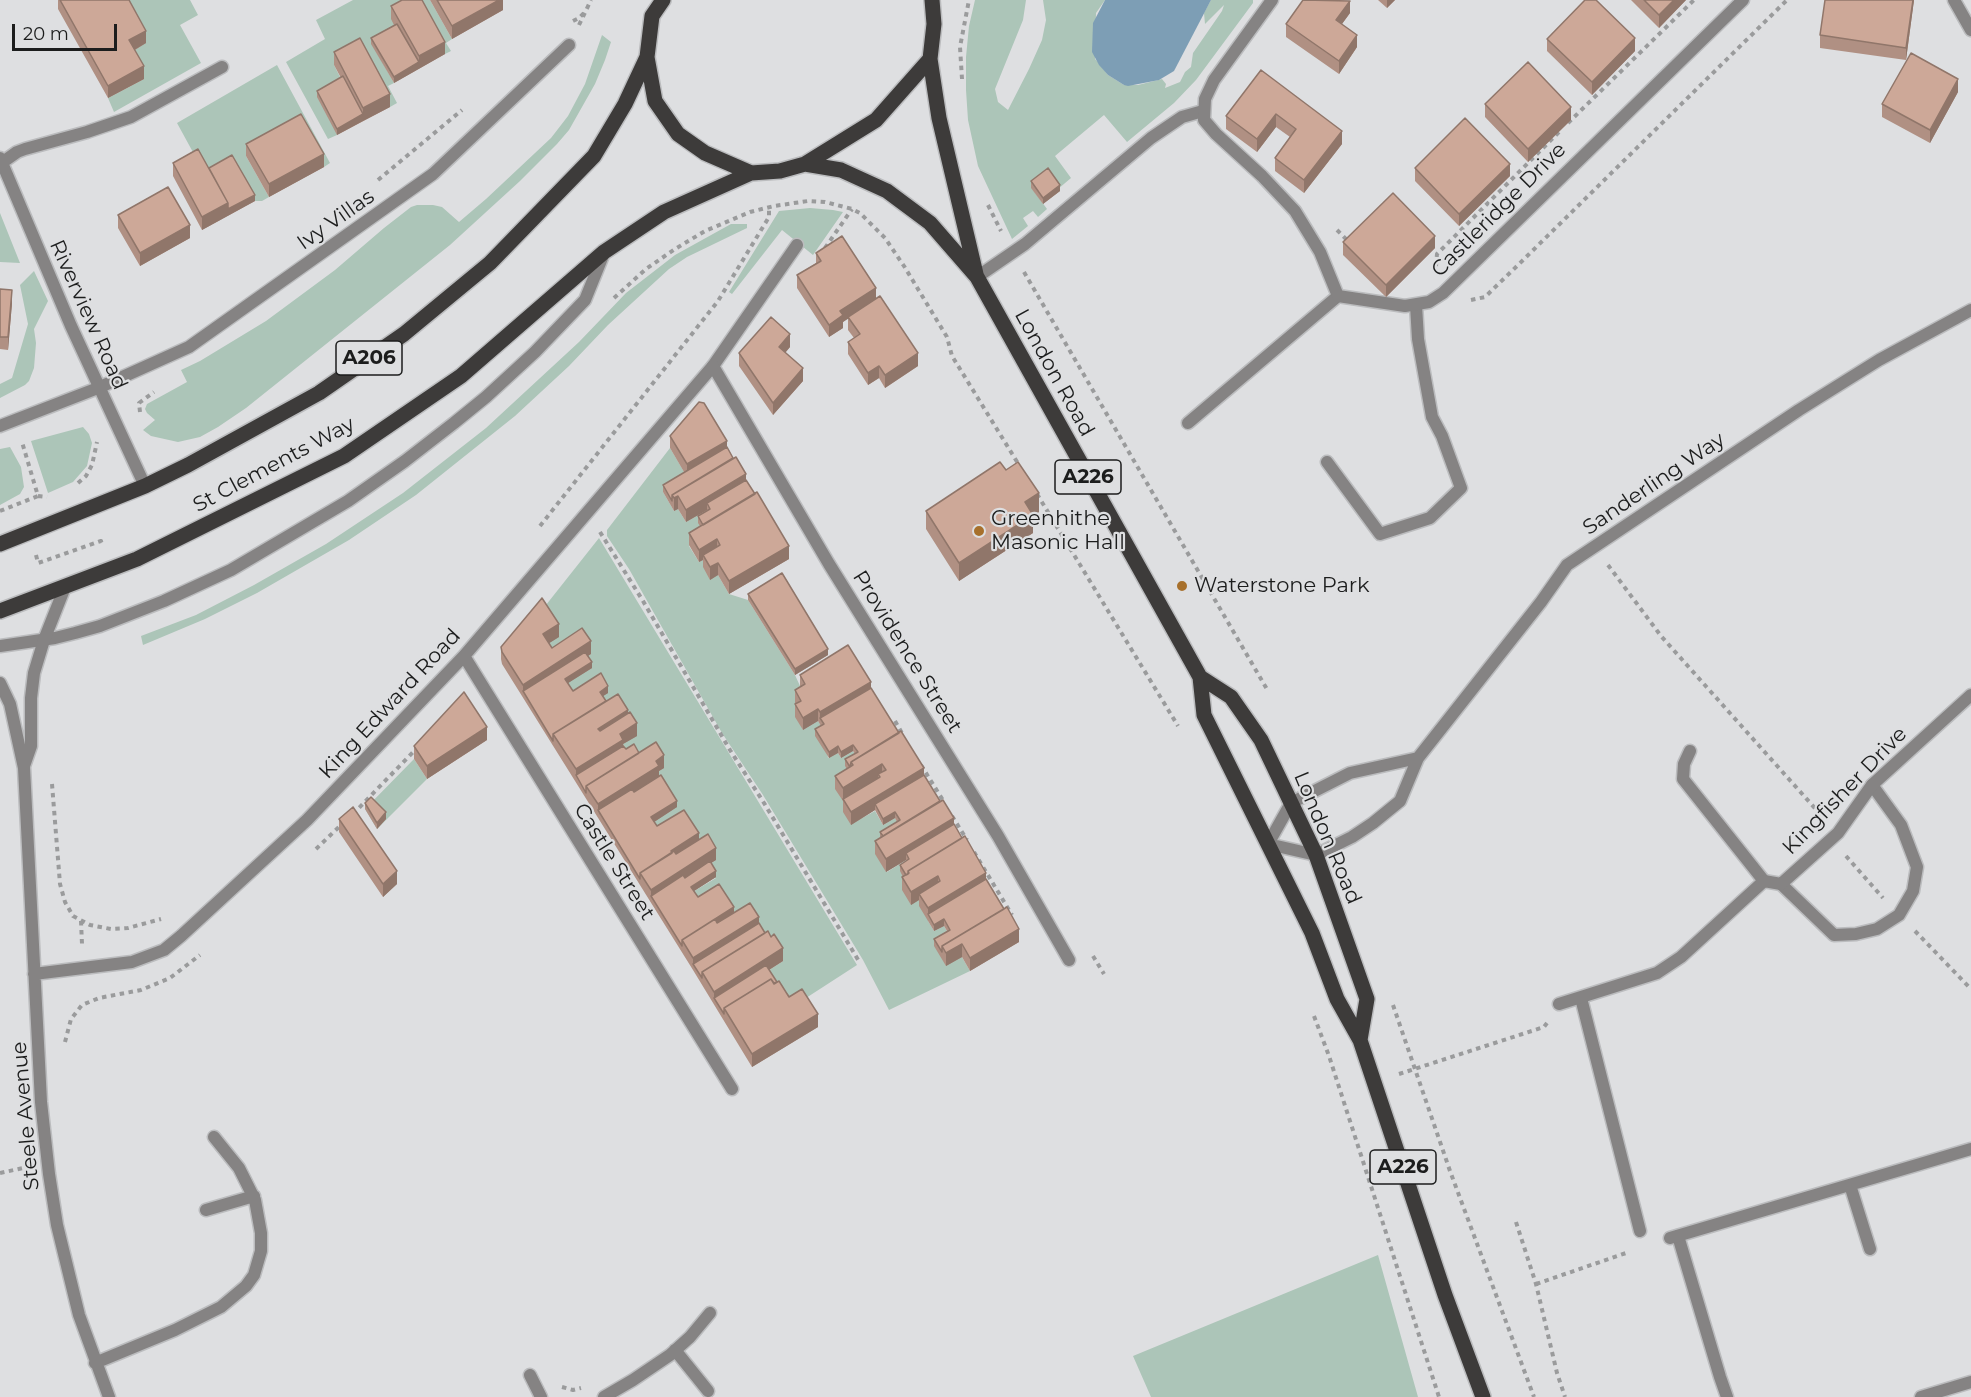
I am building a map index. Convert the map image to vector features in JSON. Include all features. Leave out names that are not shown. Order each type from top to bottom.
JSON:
[{"type":"main road","points":[[650,0],[652,16],[647,57],[655,101],[678,134],[705,153],[751,173],[780,171],[805,164],[876,120],[930,60]]},
{"type":"main road","points":[[652,16],[663,0]]},
{"type":"main road","name":"London Road","points":[[932,0],[934,24],[930,60],[941,128],[977,277]]},
{"type":"main road","name":"St Clements Way","points":[[0,544],[145,486],[245,435],[319,393],[404,334],[490,263],[594,156],[625,105],[647,57]]},
{"type":"main road","name":"London Road","points":[[805,164],[841,170],[887,191],[930,223],[977,277],[1200,677],[1204,715],[1312,933],[1337,999],[1360,1040],[1445,1295],[1483,1397]]},
{"type":"main road","name":"St Clements Way","points":[[0,611],[137,559],[344,456],[461,376],[604,252],[664,212],[751,173]]},
{"type":"main road","name":"London Road","points":[[1200,677],[1231,697],[1261,740],[1316,855],[1367,999],[1360,1040]]},
{"type":"street","points":[[1188,423],[1338,296],[1320,252],[1299,217],[1262,176],[1204,120],[1203,111],[1207,94],[1217,74],[1272,0]]},
{"type":"street","name":"Castleridge Drive","points":[[1338,296],[1399,305],[1416,305],[1428,302],[1443,293],[1743,0]]},
{"type":"street","points":[[1954,0],[1971,30]]},
{"type":"street","name":"Ivy Villas","points":[[0,426],[98,388],[189,347],[434,174],[569,45]]},
{"type":"street","points":[[1,162],[25,148],[87,132],[131,117],[222,67]]},
{"type":"street","points":[[977,277],[1013,253],[1139,147],[1179,119],[1203,111]]},
{"type":"street","name":"Riverview Road","points":[[1,162],[98,388],[145,486]]},
{"type":"street","name":"King Edward Road","points":[[34,974],[132,962],[164,950],[307,820],[464,656],[713,366],[796,245]]},
{"type":"street","points":[[0,646],[44,640],[100,626],[200,585],[231,570],[348,501],[445,430],[486,397],[535,352],[585,300],[604,252]]},
{"type":"street","points":[[1327,462],[1380,534],[1430,518],[1461,488],[1442,436],[1432,417],[1418,339],[1416,305]]},
{"type":"street","name":"Sanderling Way","points":[[1316,855],[1352,837],[1400,801],[1418,758],[1541,602],[1567,565],[1828,392],[1903,346],[1971,310]]},
{"type":"street","name":"Providence Street","points":[[713,366],[829,564],[998,836],[1069,960]]},
{"type":"street","points":[[24,768],[31,746],[31,698],[34,673],[65,587]]},
{"type":"street","name":"Castle Street","points":[[464,656],[732,1089]]},
{"type":"street","name":"Steele Avenue","points":[[0,683],[10,704],[24,768],[41,1102],[49,1174],[63,1251],[79,1315],[109,1397]]},
{"type":"street","name":"Kingfisher Drive","points":[[1764,881],[1781,884],[1838,833],[1872,785],[1971,695]]},
{"type":"street","points":[[1558,1004],[1638,981],[1665,968],[1681,957],[1764,881],[1683,779],[1684,764],[1690,751]]},
{"type":"street","points":[[1316,855],[1268,843],[1292,803],[1350,773],[1418,758]]},
{"type":"street","points":[[1781,884],[1833,935],[1856,934],[1877,929],[1899,915],[1913,891],[1917,867],[1901,825],[1872,785]]},
{"type":"street","points":[[1581,998],[1640,1231]]},
{"type":"street","points":[[95,1363],[175,1330],[221,1307],[246,1286],[257,1269],[261,1251],[260,1221],[254,1196],[239,1168],[214,1137]]},
{"type":"street","points":[[1727,1397],[1674,1237],[1971,1149]]},
{"type":"street","points":[[1850,1185],[1870,1249]]},
{"type":"street","points":[[206,1210],[254,1196]]},
{"type":"street","points":[[604,1397],[633,1380],[675,1350],[710,1313]]},
{"type":"street","points":[[675,1350],[708,1391]]},
{"type":"street","points":[[530,1375],[541,1397]]},
{"type":"street","points":[[1921,1397],[1971,1382]]},
{"type":"path","points":[[569,23],[579,18],[591,0]]},
{"type":"path","points":[[962,88],[960,48],[969,0]]},
{"type":"path","points":[[1435,272],[1437,254],[1694,0]]},
{"type":"path","points":[[1465,301],[1482,298],[1489,293],[1787,0]]},
{"type":"path","points":[[372,185],[464,108]]},
{"type":"path","points":[[986,200],[1013,253],[1268,691]]},
{"type":"path","points":[[612,299],[653,264],[705,231],[743,215],[769,207],[815,201],[852,209],[860,213],[885,238],[904,266],[947,337],[952,356],[1022,468]]},
{"type":"path","points":[[534,534],[718,302],[769,217],[769,207]]},
{"type":"path","points":[[824,250],[852,209]]},
{"type":"path","points":[[1334,227],[1350,243]]},
{"type":"path","points":[[142,417],[138,408],[139,403],[161,389]]},
{"type":"path","points":[[73,487],[83,480],[92,465],[97,446],[95,435]]},
{"type":"path","points":[[12,442],[30,437]]},
{"type":"path","points":[[21,440],[38,496]]},
{"type":"path","points":[[1033,487],[1182,733]]},
{"type":"path","points":[[0,511],[38,496],[48,496]]},
{"type":"path","points":[[592,540],[606,523]]},
{"type":"path","points":[[599,531],[860,963]]},
{"type":"path","points":[[29,533],[38,563],[101,541],[111,569]]},
{"type":"path","points":[[1594,548],[1661,636],[1838,833]]},
{"type":"path","points":[[889,712],[908,742]]},
{"type":"path","points":[[315,849],[358,810],[422,743]]},
{"type":"path","points":[[920,763],[944,802]]},
{"type":"path","points":[[51,775],[58,873],[65,902],[73,916],[97,927],[121,929],[146,924],[168,915]]},
{"type":"path","points":[[950,812],[968,842]]},
{"type":"path","points":[[974,851],[1015,920]]},
{"type":"path","points":[[64,1046],[68,1024],[82,1005],[99,998],[141,990],[170,978],[207,949]]},
{"type":"path","points":[[1092,955],[1104,974]]},
{"type":"path","points":[[1392,1002],[1414,1069],[1534,1397]]},
{"type":"path","points":[[1405,1072],[1544,1027],[1558,1004]]},
{"type":"path","points":[[1314,1014],[1439,1397]]},
{"type":"path","points":[[0,1173],[23,1168]]},
{"type":"path","points":[[1516,1222],[1536,1284],[1565,1397]]},
{"type":"path","points":[[1536,1284],[1674,1237]]},
{"type":"path","points":[[558,1384],[573,1390],[586,1385]]},
{"type":"green space","points":[[122,0],[190,0],[198,15],[180,25],[201,63],[114,112],[108,98],[144,79],[129,53]]},
{"type":"green space","points":[[353,0],[430,0],[452,39],[446,43],[451,51],[445,54],[397,30],[372,44],[394,83],[388,86],[397,103],[390,107],[360,51],[334,65],[343,83],[337,135],[328,139],[286,62],[325,39],[316,20]]},
{"type":"green space","points":[[975,0],[1026,0],[1023,20],[995,89],[998,102],[1008,110],[1042,40],[1046,20],[1043,0],[1105,0],[1096,13],[1095,59],[1108,75],[1124,85],[1138,85],[1162,79],[1166,84],[1165,88],[1180,82],[1185,72],[1191,67],[1193,53],[1222,11],[1224,5],[1205,24],[1204,13],[1211,0],[1253,0],[1253,3],[1196,80],[1174,103],[1127,142],[1104,115],[1055,156],[1071,178],[1058,189],[1031,187],[1047,209],[1038,217],[1033,211],[1023,218],[1028,226],[1012,239],[978,166],[968,120],[966,57],[969,26]]},
{"type":"green space","points":[[602,35],[611,42],[605,60],[595,84],[569,130],[520,181],[450,245],[246,408],[218,427],[200,437],[178,442],[151,436],[143,430],[155,420],[145,409],[147,404],[187,382],[181,370],[266,321],[335,270],[411,207],[433,205],[442,207],[459,222],[486,199],[551,138],[568,116],[585,84]]},
{"type":"green space","points":[[277,65],[330,163],[324,167],[301,127],[246,156],[269,197],[262,201],[255,201],[232,161],[206,176],[177,123]]},
{"type":"green space","points":[[810,208],[843,212],[813,255],[782,230],[732,294],[729,292],[779,211]]},
{"type":"green space","points":[[0,213],[20,263],[0,262]]},
{"type":"green space","points":[[731,224],[747,224],[747,228],[687,257],[669,269],[515,416],[416,495],[349,540],[257,593],[205,619],[143,645],[141,636],[196,615],[254,585],[326,544],[403,493],[486,428],[579,342],[626,293],[675,255]]},
{"type":"green space","points":[[34,271],[48,301],[34,329],[36,343],[34,368],[25,385],[0,398],[0,384],[12,378],[28,324],[20,285]]},
{"type":"green space","points":[[83,427],[92,443],[87,466],[73,482],[48,493],[31,441]]},
{"type":"green space","points":[[10,447],[21,467],[24,487],[20,494],[0,505],[0,449]]},
{"type":"green space","points":[[670,448],[687,477],[663,492],[674,511],[678,509],[686,522],[707,510],[710,515],[706,536],[689,546],[699,562],[717,552],[718,575],[729,594],[748,600],[795,675],[805,697],[801,713],[803,730],[818,721],[824,730],[828,758],[838,753],[841,758],[853,751],[858,758],[882,776],[851,824],[875,811],[883,825],[895,818],[900,826],[876,854],[887,872],[906,860],[909,866],[938,889],[928,921],[934,931],[944,926],[970,971],[889,1010],[863,960],[763,795],[722,733],[629,569],[607,536],[607,530]]},
{"type":"green space","points":[[599,538],[857,965],[789,1009],[766,972],[783,961],[717,936],[691,893],[716,878],[683,882],[716,860],[676,867],[654,828],[656,773],[664,767],[626,756],[565,685],[585,658],[591,654],[552,660],[542,610]]},
{"type":"green space","points":[[414,759],[427,779],[377,829],[365,809]]},
{"type":"green space","points":[[1378,1255],[1418,1397],[1151,1397],[1133,1356]]},
{"type":"water","points":[[1105,0],[1211,0],[1174,71],[1159,80],[1128,86],[1108,75],[1092,52],[1093,23]]},
{"type":"building","points":[[60,0],[129,0],[146,31],[129,40],[144,66],[108,86]]},
{"type":"building","points":[[402,0],[422,0],[445,42],[419,56],[391,6]]},
{"type":"building","points":[[437,0],[499,0],[452,26]]},
{"type":"building","points":[[1303,0],[1350,1],[1336,20],[1357,35],[1339,61],[1286,24]]},
{"type":"building","points":[[1585,0],[1596,0],[1635,38],[1592,82],[1547,39]]},
{"type":"building","points":[[1644,0],[1674,0],[1659,15]]},
{"type":"building","points":[[1825,0],[1913,0],[1906,48],[1820,35]]},
{"type":"building","points":[[397,24],[419,62],[394,77],[371,38]]},
{"type":"building","points":[[360,38],[390,94],[363,108],[334,52]]},
{"type":"building","points":[[1911,53],[1958,79],[1930,130],[1882,104]]},
{"type":"building","points":[[1528,62],[1571,107],[1528,149],[1485,104]]},
{"type":"building","points":[[1261,70],[1342,131],[1304,180],[1275,158],[1296,129],[1276,114],[1257,139],[1226,116]]},
{"type":"building","points":[[343,76],[363,114],[337,129],[317,91]]},
{"type":"building","points":[[301,114],[324,154],[269,184],[246,144]]},
{"type":"building","points":[[1465,118],[1510,164],[1459,214],[1415,168]]},
{"type":"building","points":[[198,149],[228,203],[202,217],[173,163]]},
{"type":"building","points":[[232,155],[255,195],[228,209],[228,203],[209,168]]},
{"type":"building","points":[[1048,168],[1060,185],[1043,198],[1031,181]]},
{"type":"building","points":[[168,187],[190,225],[140,253],[118,215]]},
{"type":"building","points":[[1393,193],[1435,236],[1386,285],[1343,242]]},
{"type":"building","points":[[842,236],[876,288],[840,311],[843,315],[829,325],[797,275],[821,261],[816,253]]},
{"type":"building","points":[[0,289],[12,290],[8,337],[0,337]]},
{"type":"building","points":[[880,296],[918,353],[885,375],[879,366],[868,373],[848,342],[860,334],[848,317]]},
{"type":"building","points":[[771,317],[790,334],[779,347],[803,368],[773,403],[739,353]]},
{"type":"building","points":[[699,402],[704,403],[727,441],[687,464],[670,436]]},
{"type":"building","points":[[727,447],[733,458],[672,495],[672,501],[663,485]]},
{"type":"building","points":[[736,457],[746,474],[686,510],[678,496],[674,498],[672,495]]},
{"type":"building","name":"Greenhithe Masonic Hall","points":[[1000,462],[1006,470],[1018,462],[1039,493],[1025,502],[1033,515],[959,563],[926,511]]},
{"type":"building","points":[[746,480],[755,494],[703,525],[698,516],[710,509],[707,503]]},
{"type":"building","points":[[757,492],[789,546],[729,581],[718,563],[710,567],[703,555],[720,545],[717,539],[699,550],[689,533]]},
{"type":"building","points":[[782,573],[828,649],[795,669],[748,594]]},
{"type":"building","points":[[542,598],[559,624],[543,634],[552,648],[582,628],[591,641],[523,685],[501,647]]},
{"type":"building","points":[[848,645],[871,682],[820,712],[818,709],[803,718],[795,704],[801,701],[795,690],[805,684],[800,675]]},
{"type":"building","points":[[585,652],[592,662],[565,679],[573,691],[601,673],[608,686],[600,692],[606,701],[553,734],[553,741],[523,691]]},
{"type":"building","points":[[871,688],[899,733],[851,762],[850,767],[845,759],[858,752],[853,745],[841,752],[838,746],[829,752],[815,729],[824,724],[820,718]]},
{"type":"building","points":[[464,692],[487,727],[427,766],[414,746]]},
{"type":"building","points":[[618,694],[628,710],[598,729],[600,731],[630,712],[637,723],[620,734],[623,740],[576,769],[553,734]]},
{"type":"building","points":[[901,731],[924,768],[851,812],[843,799],[880,777],[878,774],[886,770],[882,764],[843,788],[835,776],[853,765],[851,762]]},
{"type":"building","points":[[656,742],[664,755],[656,761],[659,766],[598,804],[586,786]]},
{"type":"building","points":[[634,744],[639,753],[586,786],[586,793],[576,775],[623,746],[626,749]]},
{"type":"building","points":[[661,775],[677,801],[651,817],[657,826],[684,810],[699,833],[640,873],[640,879],[598,810],[632,789],[634,792]]},
{"type":"building","points":[[924,775],[940,801],[883,836],[880,832],[900,820],[895,812],[883,819],[875,804]]},
{"type":"building","points":[[371,797],[386,812],[377,823],[365,803]]},
{"type":"building","points":[[943,800],[954,818],[886,859],[875,841]]},
{"type":"building","points":[[353,807],[397,871],[383,884],[339,819]]},
{"type":"building","points":[[954,824],[962,838],[908,871],[906,875],[900,865],[909,859],[906,853]]},
{"type":"building","points":[[708,834],[716,848],[651,890],[640,873],[674,851],[676,854]]},
{"type":"building","points":[[965,836],[986,873],[928,908],[919,894],[940,881],[938,876],[911,892],[902,877]]},
{"type":"building","points":[[710,861],[716,871],[691,887],[698,897],[719,884],[734,907],[682,940],[682,946],[651,896],[683,875],[685,878]]},
{"type":"building","points":[[986,879],[1004,909],[942,946],[942,952],[934,939],[950,930],[944,919],[934,925],[928,914]]},
{"type":"building","points":[[750,903],[759,917],[693,958],[682,940],[715,919],[717,923]]},
{"type":"building","points":[[1007,907],[1019,929],[970,958],[962,944],[946,953],[942,946]]},
{"type":"building","points":[[759,923],[765,933],[702,972],[702,978],[693,964]]},
{"type":"building","points":[[768,931],[771,937],[774,934],[783,948],[714,992],[702,972]]},
{"type":"building","points":[[766,965],[777,982],[774,983],[771,979],[724,1008],[724,1014],[714,998]]},
{"type":"building","points":[[771,979],[774,984],[779,981],[789,997],[802,989],[818,1014],[752,1054],[724,1008]]},
{"type":"place","name":"Greenhithe Masonic Hall","points":[[979,531]]},
{"type":"place","name":"Waterstone Park","points":[[1182,586]]}]
